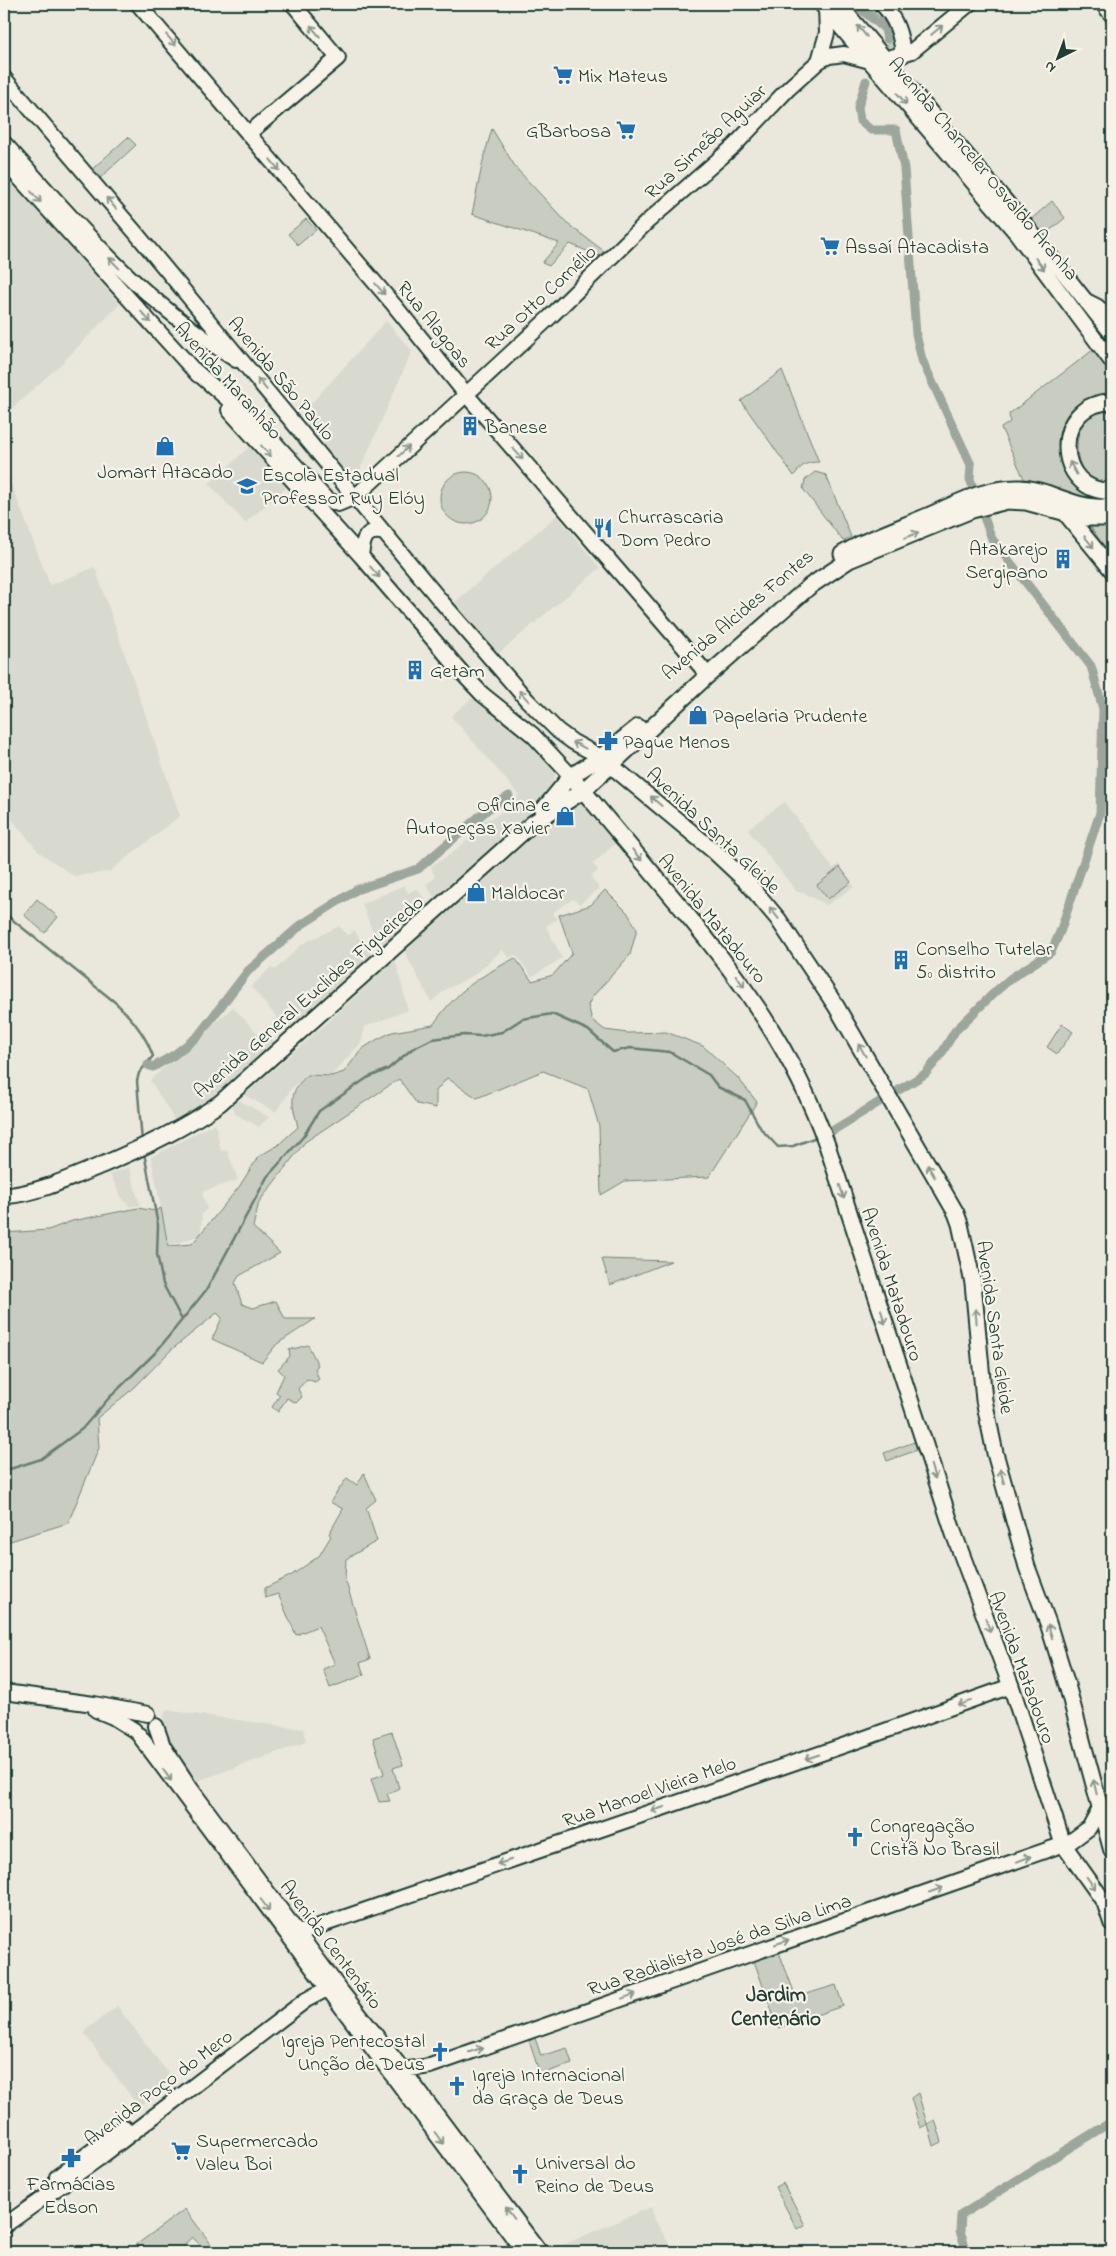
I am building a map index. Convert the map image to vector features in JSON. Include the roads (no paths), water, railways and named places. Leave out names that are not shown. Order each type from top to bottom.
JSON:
[{"type":"main road","name":"Rua Alagoas","points":[[138,4],[394,305],[466,393],[702,668]]},
{"type":"main road","points":[[248,134],[338,58],[293,4]]},
{"type":"main road","name":"Avenida Chanceler Osvaldo Aranha","points":[[839,4],[1024,223],[1112,334]]},
{"type":"main road","points":[[882,4],[891,14],[900,31],[903,54]]},
{"type":"main road","points":[[885,59],[916,48],[969,4]]},
{"type":"main road","points":[[1103,4],[1112,15]]},
{"type":"main road","points":[[819,61],[828,33],[824,6]]},
{"type":"main road","name":"Avenida Chanceler Osvaldo Aranha","points":[[824,6],[1017,234],[1112,362]]},
{"type":"main road","points":[[819,61],[829,56],[844,54],[870,62]]},
{"type":"main road","name":"Rua Simeão Aguiar","points":[[619,250],[646,222],[734,146],[819,61]]},
{"type":"main road","name":"Avenida São Paulo","points":[[4,78],[249,368],[440,600],[527,700],[566,738],[607,760]]},
{"type":"main road","name":"Avenida Maranhão","points":[[4,143],[78,226],[139,286],[208,341],[249,368]]},
{"type":"main road","name":"Avenida Maranhão","points":[[4,161],[361,556],[482,694],[522,724],[571,776]]},
{"type":"main road","name":"Rua Otto Cornélio","points":[[355,497],[550,317],[619,250]]},
{"type":"main road","points":[[1087,302],[1097,307],[1112,321]]},
{"type":"main road","points":[[193,369],[265,432],[326,499],[338,504],[355,497]]},
{"type":"main road","points":[[1112,402],[1104,402],[1083,411],[1068,432],[1066,446],[1071,466],[1080,478],[1089,485],[1112,491]]},
{"type":"main road","name":"Avenida Alcides Fontes","points":[[607,760],[819,578],[849,560],[1011,488],[1023,488],[1082,505],[1094,507],[1112,506]]},
{"type":"main road","name":"Avenida Alcides Fontes","points":[[607,760],[630,734],[792,589],[844,552],[981,501],[1026,502],[1092,519],[1112,518]]},
{"type":"main road","points":[[1067,514],[1112,570]]},
{"type":"main road","points":[[361,556],[363,543],[368,534],[374,531],[385,533]]},
{"type":"main road","name":"Avenida General Euclides Figueiredo","points":[[4,1196],[43,1188],[153,1143],[198,1119],[241,1085],[533,822],[571,776],[607,760]]},
{"type":"main road","name":"Avenida General Euclides Figueiredo","points":[[533,822],[583,791],[607,760]]},
{"type":"main road","name":"Avenida Santa Gleide","points":[[607,760],[715,852],[768,905],[788,932],[836,1006],[960,1224],[973,1283],[984,1400],[996,1454],[1027,1566],[1048,1623],[1067,1685],[1112,1851]]},
{"type":"main road","name":"Avenida Matadouro","points":[[571,776],[707,939],[754,1000],[774,1030],[795,1069],[827,1146],[954,1534],[1011,1686],[1063,1844]]},
{"type":"main road","name":"Rua Manoel Vieira Melo","points":[[299,1933],[1011,1686]]},
{"type":"main road","points":[[4,1692],[94,1704],[152,1720]]},
{"type":"main road","points":[[64,1701],[106,1714],[136,1733],[150,1735],[152,1720]]},
{"type":"main road","points":[[136,1733],[133,1723],[137,1716],[152,1720]]},
{"type":"main road","name":"Avenida Centenário","points":[[152,1720],[163,1746],[191,1790],[299,1933],[332,1987],[386,2067],[524,2252]]},
{"type":"main road","name":"Avenida Centenário","points":[[136,1733],[332,1987],[403,2070],[540,2252]]},
{"type":"main road","name":"Rua Radialista José da Silva Lima","points":[[386,2067],[403,2070],[430,2066],[1063,1844],[1085,1833],[1093,1823],[1100,1808]]},
{"type":"main road","points":[[1063,1844],[1105,1903],[1112,1924]]},
{"type":"main road","name":"Avenida Poço do Mero","points":[[5,2222],[170,2099],[231,2046],[315,1986],[332,1987]]},
{"type":"waterway","points":[[855,4],[885,29],[887,39]]},
{"type":"waterway","points":[[832,1131],[925,1074],[940,1056],[955,1031],[995,992],[1011,978],[1051,952],[1060,932],[1100,813],[1103,709],[1091,666],[992,539],[970,479],[971,465],[922,360],[916,334],[904,168],[896,130],[871,130],[860,121],[858,107],[866,81]]},
{"type":"waterway","points":[[148,1065],[153,1067],[174,1055],[198,1036],[248,971],[301,925],[356,890],[418,869],[488,809],[509,796]]},
{"type":"waterway","points":[[4,913],[116,1003],[142,1034],[153,1056],[139,1073],[137,1081],[142,1142]]},
{"type":"waterway","points":[[4,1471],[41,1459],[82,1429],[109,1398],[156,1352],[207,1289],[267,1177],[303,1137],[319,1111],[367,1078],[388,1069],[412,1049],[432,1039],[464,1035],[481,1036],[502,1032],[522,1019],[552,1014],[588,1030],[613,1052],[630,1048],[670,1052],[709,1075],[718,1087],[745,1100],[761,1129],[778,1147],[793,1146],[819,1136]]},
{"type":"waterway","points":[[144,1153],[158,1225],[157,1254],[163,1284],[181,1318]]},
{"type":"waterway","points":[[967,2252],[960,2231],[961,2215],[1106,2125]]},
{"type":"place","name":"Mix Mateus","points":[[563,75]]},
{"type":"place","name":"GBarbosa","points":[[626,130]]},
{"type":"place","name":"Assaí Atacadista","points":[[830,246]]},
{"type":"place","name":"Banese","points":[[470,426]]},
{"type":"place","name":"Jomart Atacado","points":[[165,446]]},
{"type":"place","name":"Escola Estadual Professor Ruy Elóy","points":[[247,486]]},
{"type":"place","name":"Churrascaria Dom Pedro","points":[[603,528]]},
{"type":"place","name":"Atakarejo Sergipano","points":[[1063,559]]},
{"type":"place","name":"Getam","points":[[415,670]]},
{"type":"place","name":"Papelaria Prudente","points":[[698,715]]},
{"type":"place","name":"Pague Menos","points":[[608,741]]},
{"type":"place","name":"Oficina e Autopeças Xavier","points":[[565,816]]},
{"type":"place","name":"Maldocar","points":[[476,892]]},
{"type":"place","name":"Conselho Tutelar 5º distrito","points":[[901,960]]},
{"type":"place","name":"Congregação Cristã No Brasil","points":[[855,1837]]},
{"type":"place","name":"Igreja Pentecostal Unção de Deus","points":[[440,2052]]},
{"type":"place","name":"Igreja Internacional da Graça de Deus","points":[[457,2086]]},
{"type":"place","name":"Supermercado Valeu Boi","points":[[181,2151]]},
{"type":"place","name":"Farmácias Edson","points":[[71,2158]]},
{"type":"place","name":"Universal do Reino de Deus","points":[[520,2174]]},
{"type":"district","name":"Jardim Centenário","points":[[776,2006]]}]
